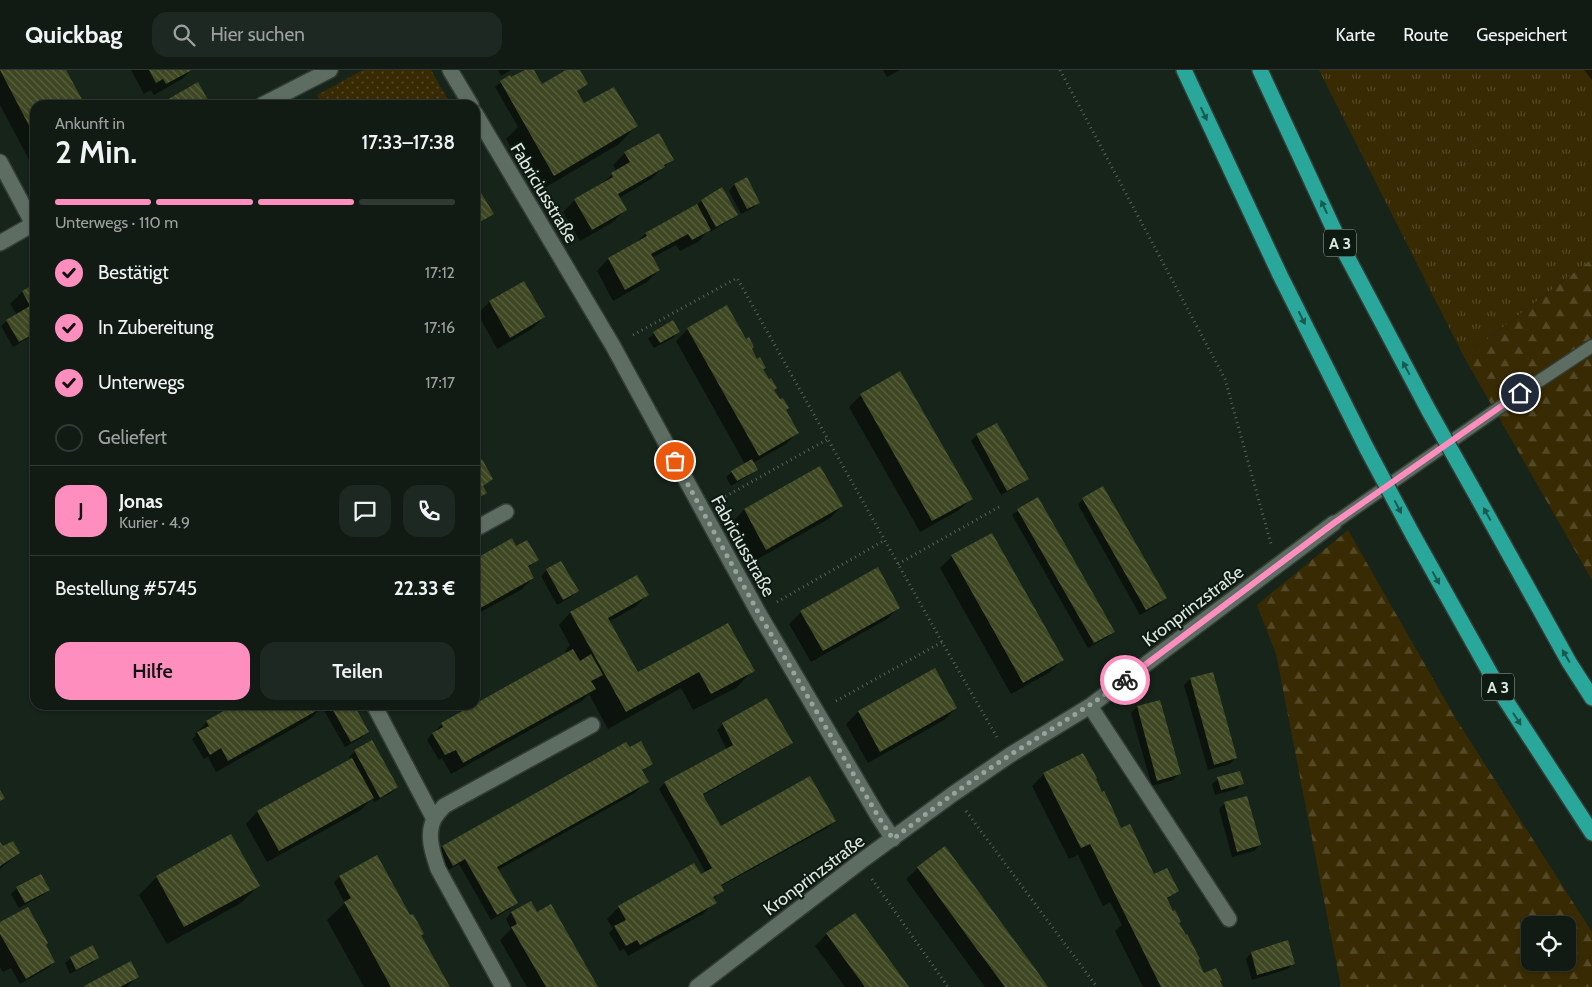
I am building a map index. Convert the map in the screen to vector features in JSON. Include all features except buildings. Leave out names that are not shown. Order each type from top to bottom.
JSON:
[{"type":"highway","name":"A 3","points":[[1184,70],[1280,275],[1412,535],[1503,696],[1592,833]]},
{"type":"highway","name":"A 3","points":[[1260,70],[1342,247],[1429,411],[1569,662],[1592,698]]},
{"type":"street","points":[[272,100],[330,70]]},
{"type":"street","points":[[450,70],[468,100]]},
{"type":"street","name":"Fabriciusstraße","points":[[480,120],[613,346],[758,612],[893,839]]},
{"type":"street","points":[[0,162],[30,217]]},
{"type":"street","points":[[0,243],[30,226]]},
{"type":"street","points":[[480,526],[506,512]]},
{"type":"street","name":"Kronprinzstraße","points":[[697,987],[860,862],[953,794],[1010,755],[1090,706],[1334,523]]},
{"type":"street","points":[[1090,706],[1229,919]]},
{"type":"street","points":[[377,710],[434,819]]},
{"type":"street","points":[[503,987],[438,869],[432,850],[430,834],[434,819],[444,806],[592,725]]},
{"type":"lane","name":"Kronprinzstraße","points":[[1334,523],[1506,403],[1592,346]]},
{"type":"path","points":[[1060,70],[1225,379],[1279,566]]},
{"type":"path","points":[[613,346],[737,278],[994,733],[1010,755]]},
{"type":"path","points":[[702,510],[828,439]]},
{"type":"path","points":[[898,564],[999,506]]},
{"type":"path","points":[[758,612],[885,540]]},
{"type":"path","points":[[817,712],[942,642]]},
{"type":"path","points":[[953,794],[1097,987]]},
{"type":"path","points":[[860,862],[948,987]]},
{"type":"green space","points":[[363,70],[431,70],[448,100],[320,100],[317,95]]},
{"type":"green space","points":[[1319,70],[1591,70],[1592,259],[1464,357]]},
{"type":"green space","points":[[1592,259],[1592,580],[1464,357]]},
{"type":"green space","points":[[1348,530],[1456,719],[1592,932],[1592,987],[1341,987],[1276,654],[1257,605]]},
{"type":"way so far","points":[[675,461],[758,612],[893,839],[953,794],[1010,755],[1090,706],[1125,680]]},
{"type":"route","points":[[1125,680],[1334,523],[1520,393]]}]
